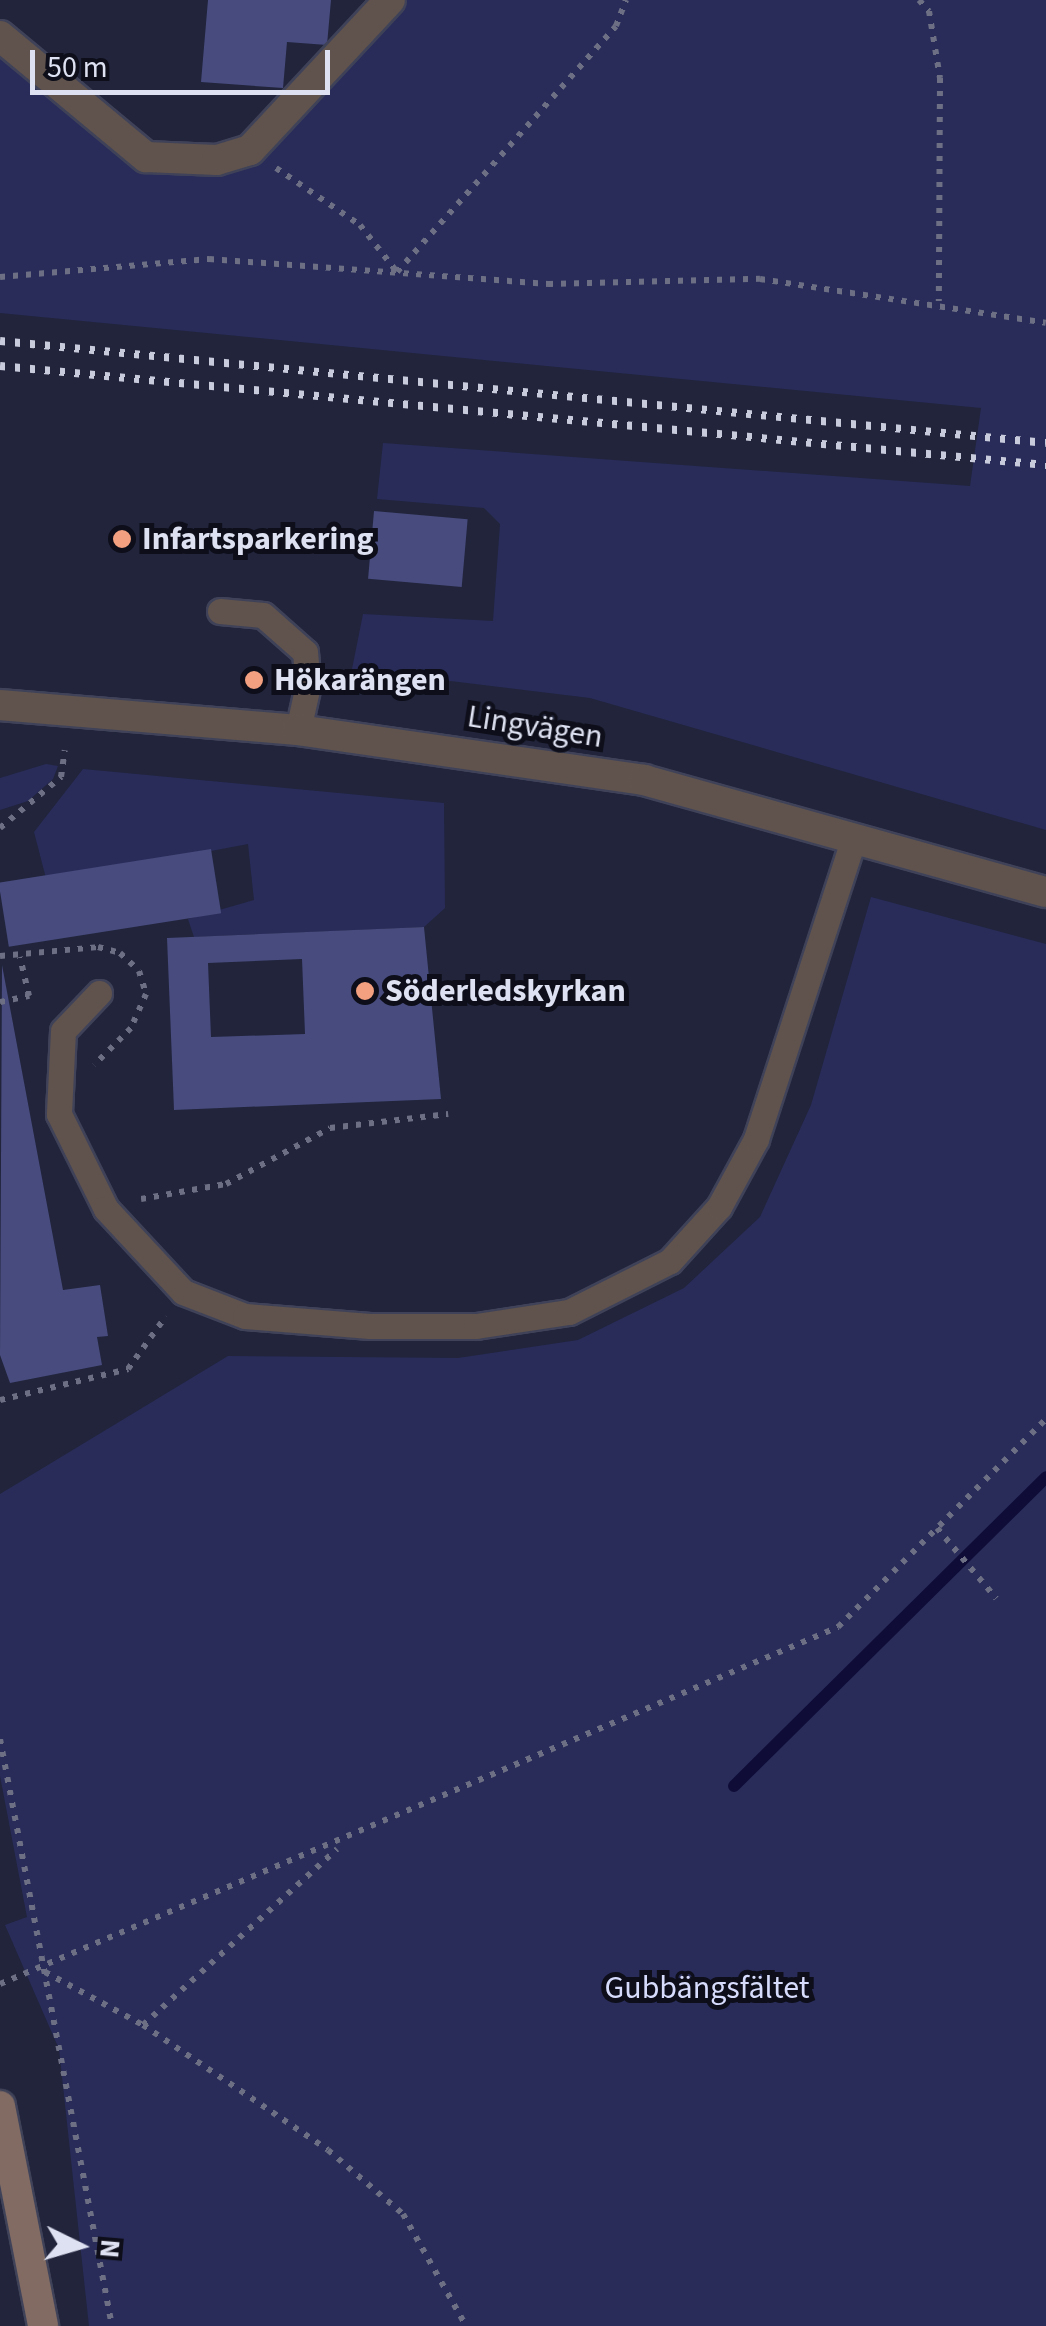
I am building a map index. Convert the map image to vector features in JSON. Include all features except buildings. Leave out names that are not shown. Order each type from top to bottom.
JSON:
[{"type":"main road","points":[[0,2106],[43,2326]]},
{"type":"street","points":[[0,36],[146,157],[216,160],[250,150],[390,0]]},
{"type":"street","name":"Lingvägen","points":[[0,705],[298,730],[644,780],[1046,892]]},
{"type":"lane","points":[[220,611],[263,616],[305,652],[308,685],[298,730]]},
{"type":"lane","points":[[100,994],[63,1031],[60,1114],[106,1209],[182,1292],[245,1316],[476,1326],[569,1312],[670,1260],[720,1207],[756,1139],[854,837]]},
{"type":"path","points":[[397,272],[616,26],[626,0]]},
{"type":"path","points":[[919,0],[929,11],[940,78],[940,300]]},
{"type":"path","points":[[250,150],[360,224],[397,272]]},
{"type":"path","points":[[0,276],[209,259],[548,284],[760,279],[940,300],[1046,323]]},
{"type":"path","points":[[0,828],[62,777],[65,750]]},
{"type":"path","points":[[0,956],[98,947],[139,971],[146,994],[130,1028],[85,1074]]},
{"type":"path","points":[[0,1002],[29,996],[20,957]]},
{"type":"path","points":[[131,1200],[226,1184],[330,1128],[448,1114]]},
{"type":"path","points":[[0,1400],[128,1369],[182,1292]]},
{"type":"path","points":[[0,1984],[44,1972],[838,1627],[1046,1420]]},
{"type":"path","points":[[936,1528],[996,1598]]},
{"type":"path","points":[[0,1739],[112,2326]]},
{"type":"path","points":[[142,2025],[342,1844]]},
{"type":"path","points":[[44,1972],[142,2025],[328,2150],[403,2214],[466,2326]]},
{"type":"green space","points":[[405,0],[1046,0],[1046,830],[590,698],[352,669],[363,614],[493,621],[500,524],[484,508],[377,499],[383,443],[970,486],[981,408],[0,313],[0,52],[113,145],[235,166]]},
{"type":"green space","points":[[46,764],[58,766],[53,779],[28,801],[0,810],[0,778]]},
{"type":"green space","points":[[83,769],[444,803],[445,908],[424,927],[194,937],[188,919],[254,900],[248,844],[47,882],[34,832]]},
{"type":"green space","name":"Gubbängsfältet","points":[[871,897],[1046,944],[1046,2326],[89,2326],[59,2049],[5,1925],[27,1917],[0,1776],[0,1494],[228,1356],[458,1358],[578,1340],[684,1288],[760,1217],[811,1105]]},
{"type":"waterway","points":[[734,1786],[1046,1477]]},
{"type":"railway","points":[[0,341],[1046,443]]},
{"type":"railway","points":[[0,366],[1046,465]]},
{"type":"place","name":"Infartsparkering","points":[[122,539]]},
{"type":"place","name":"Hökarängen","points":[[254,680]]},
{"type":"place","name":"Söderledskyrkan","points":[[365,991]]}]
